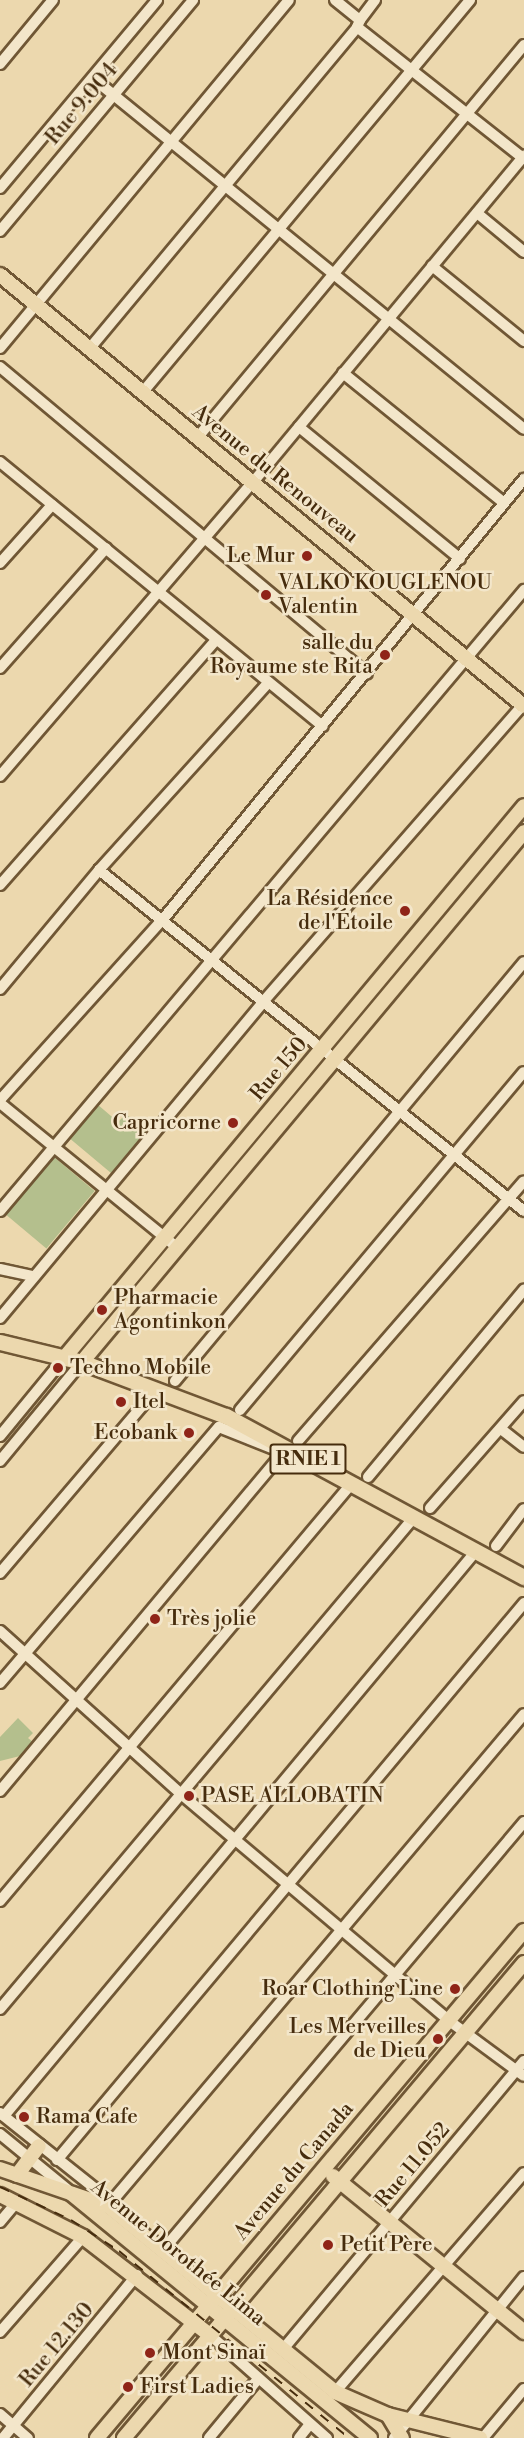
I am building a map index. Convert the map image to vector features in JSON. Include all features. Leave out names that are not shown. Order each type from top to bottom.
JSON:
[{"type":"highway","name":"RNIE 1","points":[[0,1342],[82,1362],[226,1416],[524,1576]]},
{"type":"main road","name":"Avenue du Renouveau","points":[[0,275],[142,393],[254,481],[524,705]]},
{"type":"main road","name":"Rue 150","points":[[64,1358],[321,1051],[449,893],[524,806]]},
{"type":"main road","name":"Rue 150","points":[[82,1362],[524,832]]},
{"type":"main road","points":[[449,893],[463,904]]},
{"type":"main road","name":"Avenue du Canada","points":[[97,2438],[524,1931]]},
{"type":"main road","name":"Avenue du Canada","points":[[124,2438],[524,1963]]},
{"type":"main road","points":[[17,2175],[27,2157],[39,2146]]},
{"type":"main road","points":[[0,2169],[110,2204],[163,2250],[211,2300],[229,2314]]},
{"type":"main road","points":[[325,2169],[524,2332]]},
{"type":"main road","name":"Avenue Dorothée Lima","points":[[70,2192],[211,2300]]},
{"type":"main road","points":[[0,2195],[83,2237],[137,2275],[210,2335]]},
{"type":"main road","name":"Avenue Dorothée Lima","points":[[229,2314],[284,2348],[335,2392],[388,2415],[412,2419],[482,2438]]},
{"type":"main road","name":"Avenue Dorothée Lima","points":[[229,2314],[365,2433]]},
{"type":"main road","points":[[365,2433],[374,2409]]},
{"type":"main road","points":[[388,2415],[399,2436]]},
{"type":"street","points":[[0,64],[53,0]]},
{"type":"street","name":"Rue 9.004","points":[[0,188],[94,79],[157,0]]},
{"type":"street","name":"Rue 9.004","points":[[0,231],[193,0]]},
{"type":"street","points":[[0,348],[288,0]]},
{"type":"street","points":[[0,776],[300,427],[387,318],[524,158],[414,70],[358,23],[335,0]]},
{"type":"street","points":[[90,348],[226,185],[375,0]]},
{"type":"street","points":[[142,393],[414,70],[470,0]]},
{"type":"street","points":[[198,437],[524,45]]},
{"type":"street","points":[[94,79],[117,93],[172,142],[524,429]]},
{"type":"street","points":[[477,213],[524,252]]},
{"type":"street","points":[[432,266],[524,341]]},
{"type":"street","points":[[0,368],[367,674]]},
{"type":"street","points":[[343,373],[504,503]]},
{"type":"street","points":[[300,427],[460,560]]},
{"type":"street","points":[[0,462],[323,726]]},
{"type":"street","points":[[178,1248],[0,1102],[164,918],[367,674],[524,479]]},
{"type":"street","points":[[0,562],[52,505]]},
{"type":"street","points":[[0,668],[106,548]]},
{"type":"street","points":[[0,1211],[209,959],[524,590]]},
{"type":"street","points":[[0,885],[216,640]]},
{"type":"street","points":[[0,989],[99,870],[269,682]]},
{"type":"street","points":[[0,1318],[262,1003],[524,705]]},
{"type":"street","points":[[99,870],[164,918],[209,959],[334,1062],[401,1110],[524,1210]]},
{"type":"street","points":[[175,1381],[524,962]]},
{"type":"street","points":[[240,1410],[524,1072]]},
{"type":"street","points":[[298,1441],[511,1198],[524,1180]]},
{"type":"street","points":[[0,1269],[34,1276]]},
{"type":"street","points":[[368,1477],[524,1290]]},
{"type":"street","points":[[1,1432],[64,1358]]},
{"type":"street","points":[[0,1461],[82,1362]]},
{"type":"street","points":[[0,1573],[148,1399]]},
{"type":"street","points":[[430,1508],[524,1401]]},
{"type":"street","points":[[0,1683],[219,1426],[283,1453],[524,1584]]},
{"type":"street","points":[[501,1429],[524,1447]]},
{"type":"street","points":[[0,1791],[283,1453]]},
{"type":"street","points":[[0,1900],[347,1489]]},
{"type":"street","points":[[496,1546],[524,1509]]},
{"type":"street","points":[[0,2009],[410,1522]]},
{"type":"street","points":[[471,1557],[2,2115],[110,2204],[524,1714]]},
{"type":"street","points":[[57,2160],[524,1603]]},
{"type":"street","points":[[0,1631],[78,1698],[181,1794],[448,2020],[465,2034],[522,2069]]},
{"type":"street","points":[[163,2250],[524,1822]]},
{"type":"street","name":"Rue 11.052","points":[[284,2348],[522,2069]]},
{"type":"street","points":[[0,2134],[70,2192]]},
{"type":"street","points":[[335,2392],[524,2173]]},
{"type":"street","points":[[0,2222],[16,2203]]},
{"type":"street","points":[[0,2332],[83,2237]]},
{"type":"street","name":"Rue 12.130","points":[[3,2438],[137,2275]]},
{"type":"street","points":[[399,2436],[524,2277]]},
{"type":"street","points":[[210,2335],[327,2438]]},
{"type":"street","points":[[209,2438],[258,2379]]},
{"type":"street","points":[[482,2438],[524,2389]]},
{"type":"street","points":[[0,2414],[28,2438]]},
{"type":"street","points":[[298,2438],[310,2424]]},
{"type":"green space","points":[[97,1104],[118,1122],[126,1114],[147,1132],[111,1173],[68,1137]]},
{"type":"green space","points":[[54,1157],[95,1191],[46,1249],[6,1214]]},
{"type":"green space","points":[[18,1718],[33,1733],[28,1738],[33,1742],[24,1755],[0,1761],[0,1737]]},
{"type":"railway","points":[[0,2187],[71,2220],[119,2251],[349,2438]]},
{"type":"place","name":"Le Mur","points":[[307,556]]},
{"type":"place","name":"VALKO KOUGLENOU Valentin","points":[[266,595]]},
{"type":"place","name":"salle du Royaume ste Rita","points":[[385,655]]},
{"type":"place","name":"La Résidence de l'Étoile","points":[[405,911]]},
{"type":"place","name":"Capricorne","points":[[233,1123]]},
{"type":"place","name":"Pharmacie Agontinkon","points":[[102,1310]]},
{"type":"place","name":"Techno Mobile","points":[[58,1368]]},
{"type":"place","name":"Itel","points":[[121,1402]]},
{"type":"place","name":"Ecobank","points":[[189,1433]]},
{"type":"place","name":"Très jolie","points":[[155,1619]]},
{"type":"place","name":"PASE ALLOBATIN","points":[[189,1796]]},
{"type":"place","name":"Roar Clothing Line","points":[[455,1989]]},
{"type":"place","name":"Les Merveilles de Dieu","points":[[438,2039]]},
{"type":"place","name":"Rama Cafe","points":[[24,2117]]},
{"type":"place","name":"Petit Père","points":[[328,2245]]},
{"type":"place","name":"Mont Sinaï","points":[[150,2353]]},
{"type":"place","name":"First Ladies","points":[[128,2387]]}]
